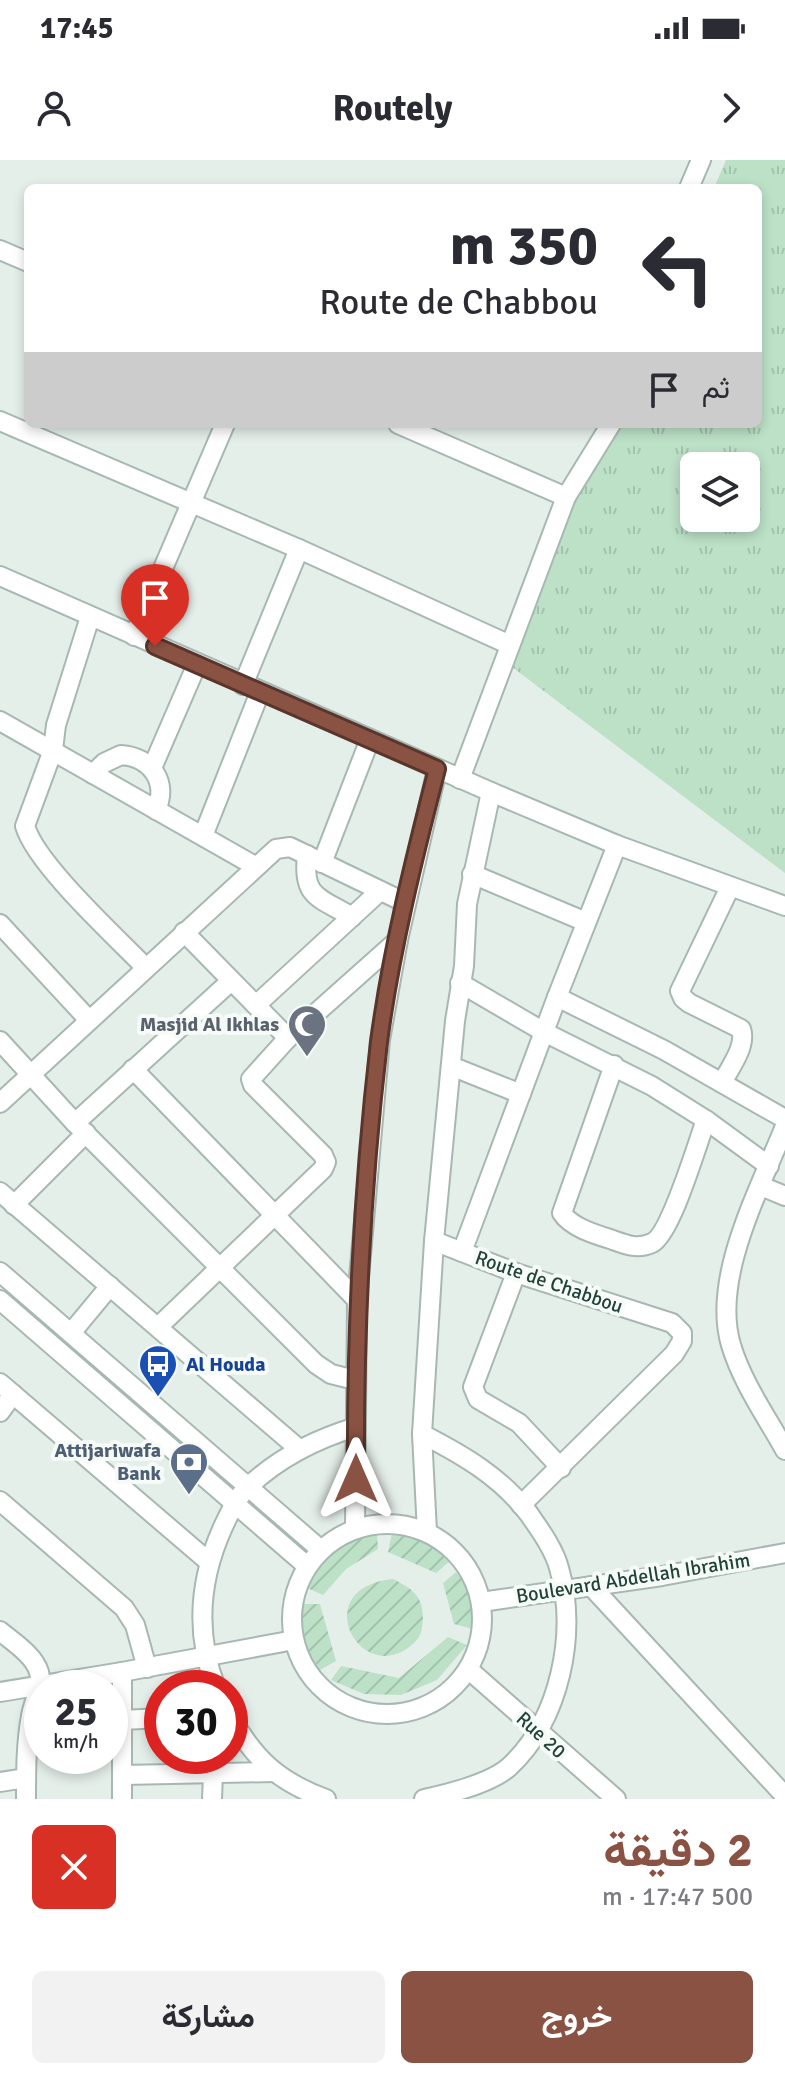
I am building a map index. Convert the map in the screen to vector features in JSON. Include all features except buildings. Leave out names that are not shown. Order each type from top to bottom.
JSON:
[{"type":"street","points":[[691,184],[701,160]]},
{"type":"street","points":[[0,250],[24,260]]},
{"type":"street","points":[[0,421],[299,549],[510,645]]},
{"type":"street","points":[[134,636],[223,428]]},
{"type":"street","points":[[407,428],[566,497]]},
{"type":"street","points":[[460,779],[566,497],[609,428]]},
{"type":"street","points":[[203,836],[299,549]]},
{"type":"street","points":[[0,576],[460,779],[617,845],[785,906]]},
{"type":"street","points":[[90,617],[59,711],[53,750],[26,819],[28,836],[48,865],[145,967]]},
{"type":"street","points":[[152,768],[197,664]]},
{"type":"street","points":[[0,721],[255,866]]},
{"type":"street","points":[[352,917],[311,891],[305,876],[370,739]]},
{"type":"street","points":[[93,774],[104,763],[121,755],[128,755],[152,768],[162,787],[156,810]]},
{"type":"street","points":[[355,1529],[357,1300],[380,1040],[398,940],[437,769]]},
{"type":"street","points":[[427,1532],[422,1434],[434,1241],[472,874],[491,792]]},
{"type":"street","name":"Route de Chabbou","points":[[521,1505],[674,1354],[682,1341],[682,1333],[672,1323],[516,1273],[462,1252],[617,845]]},
{"type":"street","points":[[0,1103],[268,854],[282,847],[290,847],[406,903]]},
{"type":"street","points":[[472,874],[586,922]]},
{"type":"street","points":[[722,1083],[742,1044],[744,1036],[741,1029],[689,1003],[680,991],[730,887]]},
{"type":"street","points":[[256,1005],[380,891]]},
{"type":"street","points":[[0,924],[88,1019]]},
{"type":"street","points":[[184,932],[288,1038]]},
{"type":"street","points":[[159,1326],[323,1169],[326,1162],[323,1155],[252,1082],[254,1073],[288,1038],[398,940]]},
{"type":"street","points":[[14,1205],[133,1069],[231,981]]},
{"type":"street","points":[[460,983],[544,1032],[614,1065],[706,1120],[769,1166]]},
{"type":"street","points":[[557,997],[664,1050],[785,1119]]},
{"type":"street","points":[[0,1041],[81,1128],[316,1364],[331,1374],[355,1380]]},
{"type":"street","points":[[614,1065],[562,1213],[572,1223],[630,1246],[649,1244],[660,1238],[672,1214],[706,1120]]},
{"type":"street","points":[[451,1066],[521,1094]]},
{"type":"street","points":[[133,1069],[357,1300]]},
{"type":"street","points":[[785,1126],[727,1281],[726,1322],[736,1362],[785,1450]]},
{"type":"street","points":[[761,1186],[785,1196]]},
{"type":"street","points":[[0,1192],[299,1449]]},
{"type":"street","points":[[434,1241],[462,1252]]},
{"type":"street","points":[[0,1272],[321,1550]]},
{"type":"street","points":[[516,1273],[473,1387],[478,1399],[519,1423],[561,1468]]},
{"type":"street","points":[[71,1333],[110,1286]]},
{"type":"street","points":[[0,1300],[307,1566]]},
{"type":"street","points":[[0,1412],[7,1389],[209,1562]]},
{"type":"street","points":[[210,1670],[205,1657],[202,1623],[203,1593],[209,1562],[235,1502],[248,1487],[299,1449],[356,1427]]},
{"type":"street","points":[[422,1434],[475,1462],[521,1505],[552,1553],[559,1568],[562,1590],[565,1657],[555,1696],[537,1731],[508,1768],[471,1792],[424,1799]]},
{"type":"street","points":[[0,1501],[124,1608],[135,1625],[147,1668]]},
{"type":"street","points":[[379,1524],[404,1525],[427,1532],[447,1544],[463,1560],[475,1580],[481,1602],[481,1637],[468,1669],[447,1692],[421,1708],[381,1714],[360,1711],[325,1691],[305,1668],[294,1640],[292,1614],[296,1589],[307,1566],[321,1550],[355,1529],[379,1524]]},
{"type":"street","name":"Boulevard Abdellah Ibrahim","points":[[481,1602],[785,1553]]},
{"type":"street","points":[[591,1586],[785,1796]]},
{"type":"street","points":[[0,1631],[34,1662],[38,1670]]},
{"type":"street","points":[[128,1671],[294,1640]]},
{"type":"street","name":"Rue 20","points":[[468,1669],[616,1799]]},
{"type":"street","points":[[0,1692],[24,1687]]},
{"type":"street","points":[[248,1743],[282,1785]]},
{"type":"street","points":[[26,1774],[26,1799]]},
{"type":"street","points":[[212,1799],[213,1774]]},
{"type":"street","points":[[122,1799],[123,1775],[213,1774],[282,1785],[326,1799]]},
{"type":"street","points":[[0,1782],[26,1778]]},
{"type":"green space","points":[[726,160],[785,160],[785,873],[500,658],[604,428],[762,428],[762,184],[716,184]]},
{"type":"green space","points":[[377,1532],[378,1549],[346,1569],[323,1595],[305,1587],[317,1563],[332,1547],[351,1537]]},
{"type":"green space","points":[[392,1533],[423,1542],[449,1562],[436,1573],[388,1552]]},
{"type":"green space","points":[[456,1572],[476,1598],[473,1629],[454,1624],[443,1583]]},
{"type":"green space","points":[[393,1579],[419,1599],[423,1611],[422,1628],[415,1642],[395,1654],[377,1655],[362,1647],[351,1633],[347,1616],[352,1600],[366,1586]]},
{"type":"green space","points":[[302,1604],[320,1604],[336,1661],[320,1670],[298,1636],[294,1622]]},
{"type":"green space","points":[[448,1637],[467,1645],[437,1680],[401,1695],[364,1694],[331,1680],[341,1666],[399,1678]]},
{"type":"place","name":"Masjid Al Ikhlas","points":[[307,1058]]},
{"type":"place","name":"Al Houda","points":[[158,1398]]},
{"type":"place","name":"Attijariwafa Bank","points":[[189,1496]]},
{"type":"route","points":[[155,646],[437,769],[398,940],[380,1040],[357,1300],[356,1479]]}]
